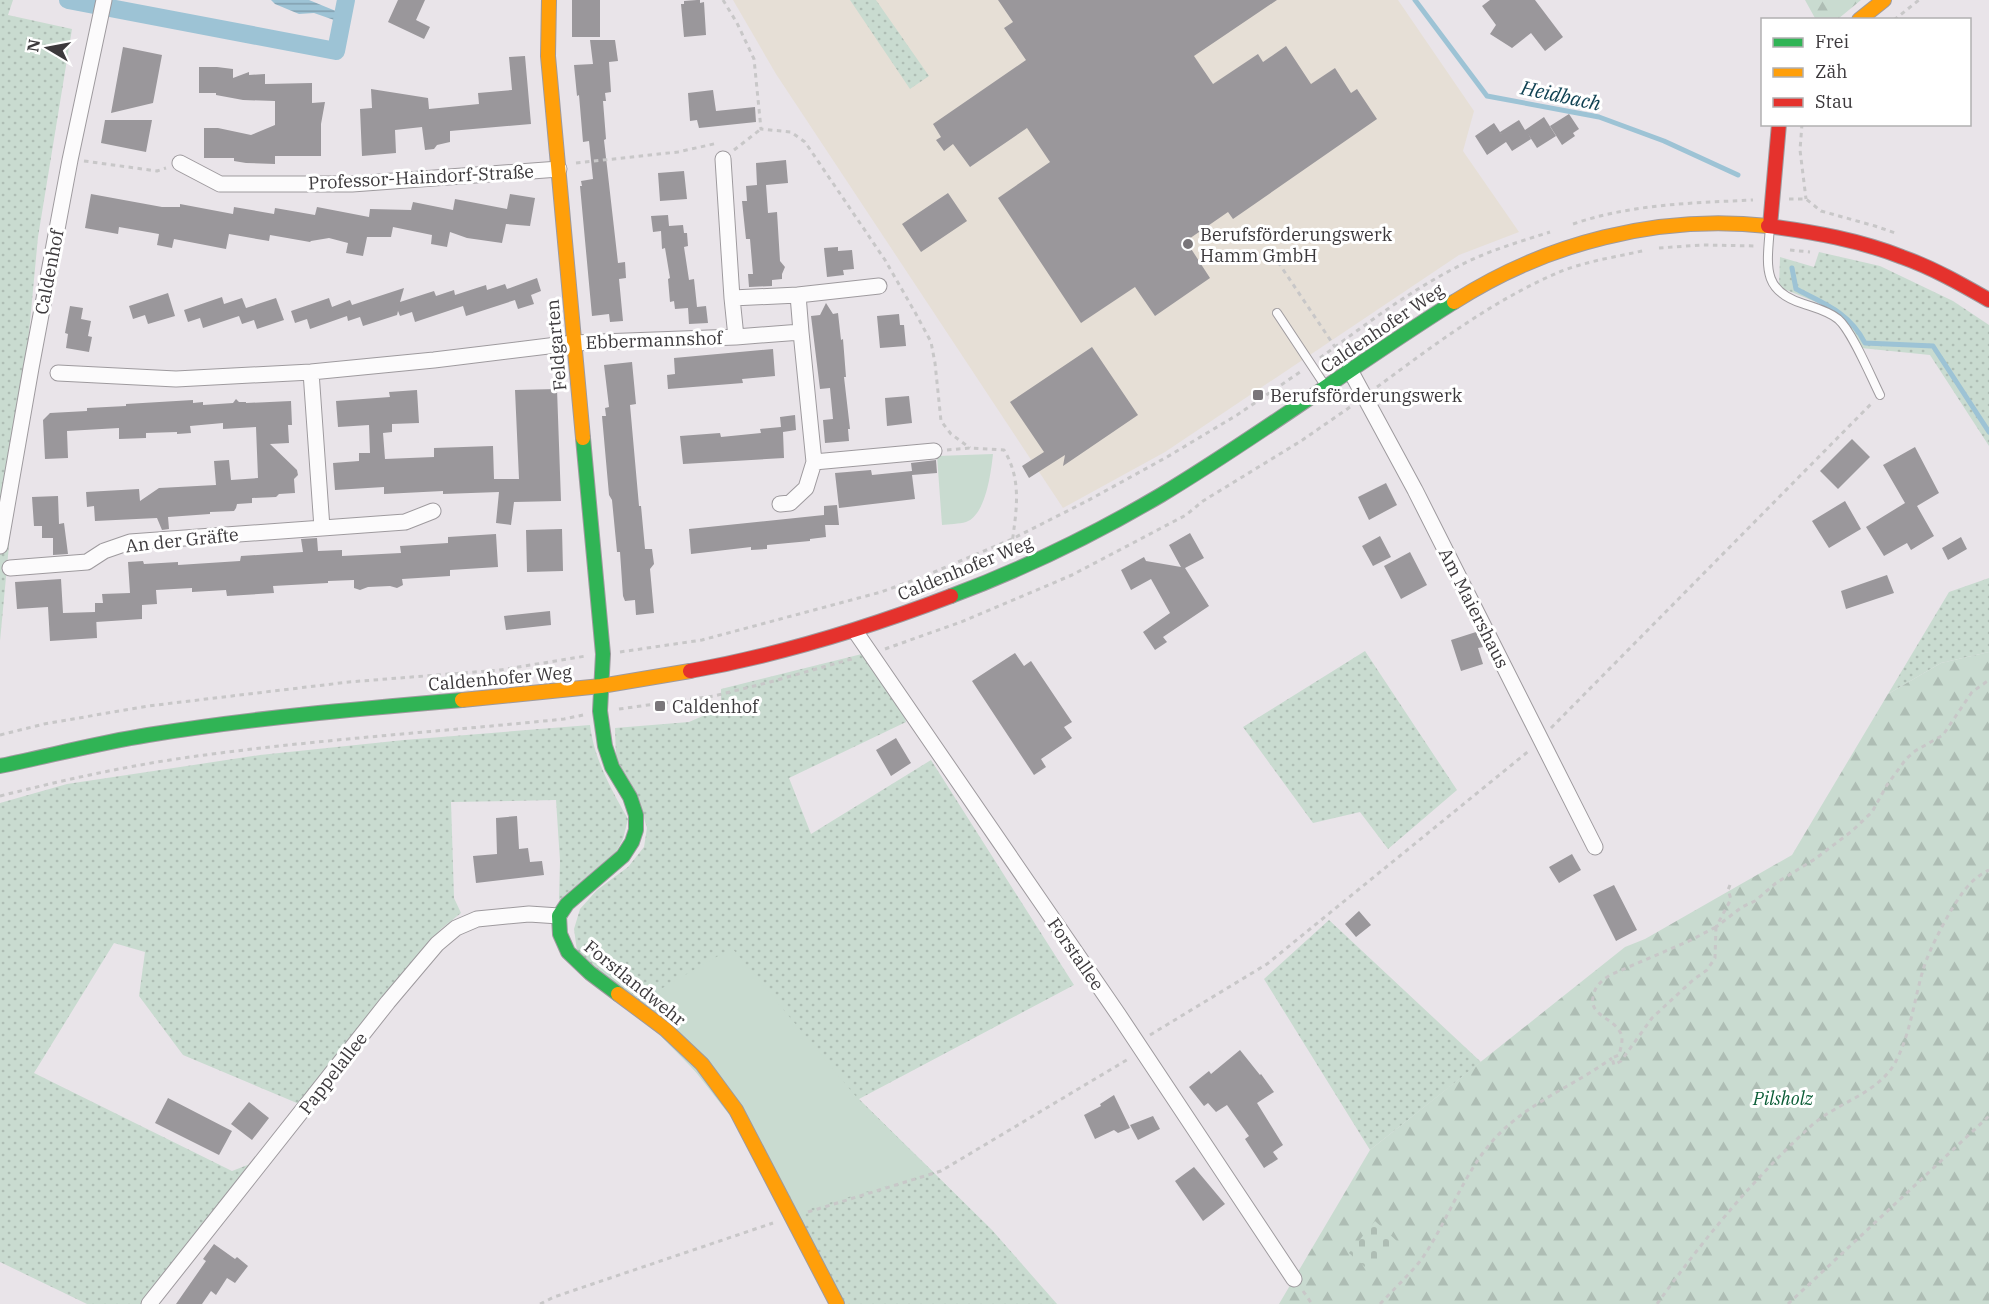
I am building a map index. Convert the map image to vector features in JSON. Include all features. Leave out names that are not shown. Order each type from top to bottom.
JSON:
[{"type":"main road","name":"Feldgarten","points":[[549,0],[548,56],[573,343],[594,544],[603,654],[602,686]]},
{"type":"main road","points":[[1862,18],[1884,0]]},
{"type":"main road","points":[[1770,226],[1779,126]]},
{"type":"main road","name":"Caldenhofer Weg","points":[[0,766],[144,736],[292,715],[602,686],[748,659],[855,631],[974,587],[1066,545],[1160,496],[1468,291],[1549,253],[1591,240],[1655,228],[1688,225],[1770,226],[1815,232],[1881,248],[1958,280],[1989,300]]},
{"type":"main road","points":[[559,916],[567,904],[622,856],[632,842],[636,830],[636,815],[630,797],[612,766],[605,746],[600,711],[602,686]]},
{"type":"main road","name":"Forstlandwehr","points":[[559,916],[560,934],[568,952],[590,973],[665,1029],[702,1064],[736,1110],[837,1304]]},
{"type":"street","name":"Caldenhof","points":[[0,546],[70,160],[104,0]]},
{"type":"street","name":"Ebbermannshof","points":[[723,159],[736,336]]},
{"type":"street","name":"Professor-Haindorf-Straße","points":[[180,163],[220,184],[352,184],[559,166]]},
{"type":"street","points":[[732,298],[798,296],[879,286]]},
{"type":"street","points":[[780,504],[790,503],[806,488],[814,462],[798,296]]},
{"type":"street","name":"Ebbermannshof","points":[[573,343],[801,332]]},
{"type":"street","points":[[58,373],[176,378],[311,372],[573,343]]},
{"type":"street","name":"Am Maiershaus","points":[[1350,370],[1425,511],[1595,847]]},
{"type":"street","points":[[311,372],[322,528]]},
{"type":"street","points":[[814,462],[934,451]]},
{"type":"street","name":"An der Gräfte","points":[[10,568],[87,562],[104,551],[130,542],[405,522],[433,511]]},
{"type":"street","name":"Forstallee","points":[[855,631],[1139,1046],[1294,1279]]},
{"type":"street","name":"Pappelallee","points":[[149,1304],[388,1002],[437,944],[456,928],[477,919],[529,914],[559,916]]},
{"type":"lane","points":[[1770,226],[1769,276],[1774,288],[1788,299],[1824,310],[1839,320],[1880,395]]},
{"type":"lane","points":[[1277,313],[1326,387]]},
{"type":"path","points":[[723,0],[737,22],[754,59],[761,129]]},
{"type":"path","points":[[1896,18],[1919,0]]},
{"type":"path","points":[[1802,126],[1800,150],[1806,199],[1821,211]]},
{"type":"path","points":[[723,159],[761,129],[790,132],[805,142],[885,260],[916,314],[931,342],[941,421],[951,434],[970,448]]},
{"type":"path","points":[[559,166],[678,152],[721,142],[723,159]]},
{"type":"path","points":[[70,160],[157,171]]},
{"type":"path","points":[[0,796],[181,758],[366,736],[564,719],[600,711],[714,696],[869,654],[961,622],[1072,575],[1186,515],[1203,501],[1301,441],[1428,350],[1502,301],[1558,273],[1652,249],[1702,245],[1768,247]]},
{"type":"path","points":[[1278,262],[1335,347]]},
{"type":"path","points":[[0,735],[44,724],[148,706],[350,682],[500,670],[702,640],[881,592],[925,576],[1012,538],[1087,501],[1237,415],[1312,363]]},
{"type":"path","points":[[934,451],[970,448],[1004,450],[1012,464],[1017,500],[1009,571]]},
{"type":"path","points":[[1380,1304],[1420,1260],[1478,1161],[1497,1136],[1518,1116],[1619,1055],[1622,1038],[1618,1028],[1594,1010],[1592,1002],[1598,984],[1610,975],[1716,927],[1852,831],[1872,812],[1887,785],[1906,759],[1915,751],[1943,735],[1972,692],[1989,680]]},
{"type":"path","points":[[1657,1304],[1729,1210],[1775,1159],[1814,1123],[1868,1090],[1887,1074],[1896,1062],[1908,1031],[1923,967],[1943,925],[1966,887],[1980,874],[1989,870]]},
{"type":"path","points":[[1612,1058],[1614,1065],[1621,1061],[1652,1018],[1707,970],[1715,958],[1716,927],[1731,899],[1727,889],[1730,885]]},
{"type":"path","points":[[540,1304],[554,1297],[792,1217],[941,1171],[1129,1060],[1139,1046]]},
{"type":"path","points":[[1788,1304],[1989,1116]]},
{"type":"shaded area","name":"Berufsförderungswerk Hamm GmbH","points":[[733,0],[1398,0],[1474,111],[1463,151],[1519,232],[1459,255],[1165,452],[1063,508],[776,74]]},
{"type":"green space","points":[[0,0],[13,0],[8,15],[72,29],[38,237],[0,641]]},
{"type":"green space","points":[[850,0],[876,0],[929,76],[910,89]]},
{"type":"green space","points":[[1805,0],[1861,0],[1839,18],[1815,18]]},
{"type":"green space","points":[[1819,252],[1880,266],[1953,301],[1989,325],[1989,446],[1930,355],[1861,348],[1849,325],[1833,309],[1779,287],[1780,257],[1814,267]]},
{"type":"green space","points":[[993,454],[983,502],[973,518],[966,522],[942,525],[937,456]]},
{"type":"green space","points":[[1989,578],[1989,652],[1941,663],[1888,694],[1949,592]]},
{"type":"green space","points":[[878,650],[895,679],[906,722],[789,778],[811,834],[931,760],[1074,985],[859,1099],[992,1230],[1057,1304],[843,1304],[748,1125],[577,951],[574,929],[580,909],[597,890],[628,867],[644,847],[647,828],[636,792],[616,758],[615,728],[689,722],[721,708],[721,689]]},
{"type":"green space","points":[[1365,651],[1457,790],[1388,849],[1360,812],[1313,823],[1243,727]]},
{"type":"green space","name":"Pilsholz","points":[[1989,652],[1989,1304],[1279,1304],[1370,1150],[1625,947],[1645,939],[1792,855],[1888,694],[1941,663]]},
{"type":"green space","points":[[590,725],[599,762],[628,819],[623,839],[616,852],[559,900],[560,861],[556,800],[451,802],[454,898],[461,913],[441,929],[414,960],[304,1106],[183,1055],[139,996],[145,952],[114,943],[34,1073],[232,1171],[263,1159],[142,1304],[87,1304],[0,1262],[0,803],[67,784],[260,755],[404,740]]},
{"type":"green space","points":[[1329,920],[1481,1062],[1370,1150],[1264,979]]},
{"type":"green space","points":[[732,948],[858,1099],[933,1172],[798,1212],[786,1187],[640,1001]]},
{"type":"green space","points":[[1375,1221],[1398,1242],[1372,1273],[1349,1253]]},
{"type":"water","points":[[271,0],[309,0],[343,14],[340,26],[334,20],[314,13],[299,14]]},
{"type":"building","points":[[398,0],[425,0],[416,20],[430,27],[424,39],[388,22]]},
{"type":"building","points":[[572,0],[600,0],[600,37],[572,37]]},
{"type":"building","points":[[700,0],[700,3],[704,2],[706,35],[684,37],[681,4],[684,4],[684,1]]},
{"type":"building","points":[[998,0],[1277,0],[1194,56],[1213,84],[1258,54],[1263,62],[1286,46],[1311,84],[1335,68],[1351,93],[1357,89],[1377,119],[1233,219],[1228,212],[1186,241],[1210,278],[1155,316],[1135,287],[1081,323],[998,198],[1050,162],[1027,128],[970,167],[953,144],[944,151],[936,140],[941,137],[933,124],[1026,60],[1004,28],[1013,22]]},
{"type":"building","points":[[1490,0],[1535,0],[1563,37],[1545,51],[1531,33],[1512,48],[1490,34],[1496,25],[1482,6]]},
{"type":"building","points":[[590,40],[615,40],[618,61],[609,62],[611,92],[605,93],[606,101],[603,101],[606,139],[604,140],[618,263],[625,262],[626,278],[619,279],[623,321],[610,322],[609,314],[592,316],[580,186],[582,186],[581,181],[593,179],[589,141],[583,142],[574,65],[593,64]]},
{"type":"building","points":[[123,47],[162,55],[153,103],[111,113]]},
{"type":"building","points":[[525,56],[531,124],[450,131],[450,142],[425,150],[422,127],[395,130],[396,153],[362,156],[360,109],[372,108],[371,89],[428,98],[429,109],[479,104],[478,93],[512,90],[509,57]]},
{"type":"building","points":[[199,67],[233,69],[233,78],[249,72],[249,75],[265,74],[265,84],[312,83],[312,103],[325,102],[321,124],[321,156],[275,156],[275,164],[246,163],[234,161],[234,158],[204,158],[204,128],[218,128],[251,135],[275,125],[275,101],[243,100],[216,95],[216,93],[199,93]]},
{"type":"building","points":[[713,90],[716,111],[755,107],[756,122],[699,128],[697,120],[690,121],[688,93]]},
{"type":"building","points":[[1569,114],[1579,129],[1573,133],[1575,136],[1562,145],[1550,126]]},
{"type":"building","points":[[1544,117],[1556,136],[1537,148],[1528,134],[1531,139],[1512,151],[1506,142],[1487,155],[1475,136],[1494,123],[1500,132],[1519,120],[1525,130]]},
{"type":"building","points":[[105,120],[152,120],[146,152],[101,143]]},
{"type":"building","points":[[786,160],[788,183],[766,185],[768,213],[777,212],[780,261],[785,267],[782,279],[772,280],[772,286],[749,287],[748,274],[753,274],[750,239],[746,239],[742,201],[747,201],[746,186],[757,185],[756,163]]},
{"type":"building","points":[[684,171],[687,199],[660,201],[658,173]]},
{"type":"building","points":[[948,193],[967,221],[921,252],[902,224]]},
{"type":"building","points":[[91,194],[162,207],[180,207],[180,204],[233,214],[234,207],[274,214],[275,208],[315,215],[317,207],[369,217],[370,209],[411,210],[413,202],[453,210],[455,199],[507,209],[510,194],[535,198],[530,226],[506,224],[502,243],[467,238],[450,232],[447,247],[431,244],[432,235],[393,227],[391,237],[367,237],[363,256],[346,253],[348,243],[329,238],[310,242],[270,235],[269,241],[229,234],[226,249],[174,239],[172,248],[157,245],[159,234],[119,227],[118,234],[85,228]]},
{"type":"building","points":[[668,215],[669,226],[683,225],[684,233],[687,233],[688,246],[684,247],[689,280],[694,279],[697,307],[706,306],[708,323],[689,324],[688,308],[675,309],[674,301],[670,302],[668,279],[670,278],[665,248],[662,249],[661,231],[653,232],[651,216]]},
{"type":"building","points":[[838,247],[838,251],[852,250],[854,269],[843,270],[844,275],[827,277],[824,248]]},
{"type":"building","points":[[537,278],[541,291],[531,295],[534,304],[518,309],[515,300],[466,316],[463,306],[415,322],[412,312],[400,316],[398,311],[397,315],[363,326],[360,317],[348,321],[347,316],[310,329],[307,319],[295,323],[291,311],[329,298],[332,307],[350,300],[352,305],[404,288],[400,302],[434,291],[436,296],[454,290],[455,295],[486,285],[487,290],[505,284],[507,289]]},
{"type":"building","points":[[168,293],[175,316],[148,324],[145,315],[133,319],[129,306]]},
{"type":"building","points":[[222,297],[224,304],[242,298],[246,308],[276,298],[284,320],[257,329],[254,320],[242,324],[239,316],[203,328],[200,318],[188,322],[184,310]]},
{"type":"building","points":[[826,303],[833,314],[838,313],[841,340],[843,339],[846,377],[844,377],[850,429],[848,429],[849,441],[825,443],[823,420],[833,419],[830,388],[820,389],[811,316],[820,315]]},
{"type":"building","points":[[70,306],[83,308],[81,319],[91,321],[88,336],[92,337],[89,352],[66,348],[68,334],[65,333]]},
{"type":"building","points":[[899,314],[900,325],[904,325],[906,346],[880,348],[877,316]]},
{"type":"building","points":[[1092,347],[1138,415],[1063,466],[1065,455],[1029,478],[1022,466],[1044,452],[1010,402]]},
{"type":"building","points":[[773,349],[775,376],[742,379],[743,383],[668,389],[667,375],[675,374],[674,358]]},
{"type":"building","points":[[632,362],[636,404],[630,405],[639,506],[641,506],[645,549],[652,549],[654,564],[650,569],[654,613],[636,615],[635,600],[625,601],[623,596],[620,552],[617,552],[612,500],[609,495],[602,416],[606,416],[605,408],[609,407],[604,365]]},
{"type":"building","points":[[557,389],[561,501],[514,502],[511,525],[496,523],[499,492],[443,494],[443,491],[384,494],[384,487],[335,490],[333,463],[359,461],[359,453],[370,453],[369,425],[338,427],[336,401],[390,397],[389,392],[417,390],[419,423],[392,424],[392,432],[383,433],[385,459],[434,457],[434,448],[493,446],[494,479],[519,479],[515,390]]},
{"type":"building","points":[[909,396],[912,423],[887,426],[885,398]]},
{"type":"building","points":[[236,399],[246,403],[291,401],[292,425],[288,425],[289,443],[270,444],[297,470],[298,475],[294,479],[295,493],[252,498],[252,503],[237,504],[234,511],[168,517],[169,529],[162,530],[157,518],[95,521],[94,506],[87,507],[86,492],[139,489],[140,501],[159,488],[216,485],[214,461],[229,460],[231,480],[258,478],[256,427],[223,429],[223,423],[190,426],[191,433],[146,433],[146,438],[119,439],[119,428],[67,431],[68,458],[45,459],[43,420],[50,413],[87,411],[87,408],[126,406],[126,404],[193,400],[193,403],[203,402],[203,405],[233,403]]},
{"type":"building","points":[[795,415],[796,430],[783,432],[784,458],[683,464],[680,436],[720,433],[721,437],[761,433],[760,429],[781,427],[780,417]]},
{"type":"building","points":[[1852,439],[1870,457],[1838,489],[1820,471]]},
{"type":"building","points":[[1915,447],[1939,493],[1917,506],[1934,536],[1911,550],[1907,543],[1884,556],[1866,527],[1905,503],[1883,465]]},
{"type":"building","points":[[936,460],[937,473],[912,475],[915,499],[839,508],[835,473],[871,470],[872,475],[912,471],[911,463]]},
{"type":"building","points":[[1386,483],[1397,505],[1369,520],[1358,497]]},
{"type":"building","points":[[58,496],[59,524],[64,523],[68,554],[53,555],[53,538],[42,538],[42,526],[34,526],[32,497]]},
{"type":"building","points":[[1845,501],[1861,529],[1829,548],[1812,521]]},
{"type":"building","points":[[837,505],[839,525],[825,525],[826,537],[810,539],[810,541],[767,545],[767,549],[751,550],[751,547],[691,554],[689,529],[824,515],[824,506]]},
{"type":"building","points":[[562,529],[563,571],[527,572],[526,530]]},
{"type":"building","points":[[1190,533],[1204,558],[1185,568],[1209,606],[1163,637],[1167,642],[1155,650],[1143,632],[1170,613],[1151,579],[1131,590],[1121,570],[1144,557],[1146,561],[1181,567],[1169,545]]},
{"type":"building","points":[[496,534],[498,567],[450,570],[450,576],[402,579],[403,585],[397,588],[368,587],[360,590],[354,588],[354,580],[273,586],[274,593],[227,596],[226,590],[192,592],[192,588],[156,590],[157,604],[142,605],[142,619],[96,622],[97,638],[50,641],[48,607],[17,609],[15,582],[61,579],[63,613],[95,612],[95,603],[103,603],[102,594],[130,593],[128,562],[143,561],[144,564],[178,562],[178,565],[240,561],[241,556],[303,552],[301,539],[317,538],[318,551],[342,550],[342,556],[401,553],[400,546],[448,543],[448,537]]},
{"type":"building","points":[[1380,536],[1391,557],[1373,566],[1362,546]]},
{"type":"building","points":[[1961,537],[1967,549],[1948,560],[1942,548]]},
{"type":"building","points":[[1410,552],[1427,585],[1401,599],[1384,566]]},
{"type":"building","points":[[1887,575],[1894,593],[1846,609],[1841,591]]},
{"type":"building","points":[[550,611],[551,625],[506,630],[504,616]]},
{"type":"building","points":[[1476,632],[1483,647],[1478,648],[1483,664],[1461,671],[1451,640]]},
{"type":"building","points":[[1015,653],[1024,666],[1031,661],[1072,722],[1064,727],[1072,738],[1041,759],[1046,767],[1034,775],[972,681]]},
{"type":"building","points":[[896,738],[911,763],[891,776],[876,750]]},
{"type":"building","points":[[517,816],[519,849],[528,848],[530,862],[542,861],[544,875],[476,883],[473,856],[497,854],[496,818]]},
{"type":"building","points":[[1572,854],[1581,870],[1559,883],[1549,867]]},
{"type":"building","points":[[1614,885],[1637,930],[1616,941],[1593,895]]},
{"type":"building","points":[[1359,911],[1371,925],[1356,937],[1345,924]]},
{"type":"building","points":[[1240,1050],[1274,1092],[1257,1103],[1283,1145],[1273,1152],[1278,1159],[1264,1168],[1245,1139],[1249,1136],[1227,1105],[1216,1112],[1208,1103],[1204,1106],[1189,1087],[1209,1071],[1211,1074]]},
{"type":"building","points":[[1114,1095],[1130,1128],[1118,1133],[1114,1130],[1095,1139],[1084,1115],[1101,1106],[1100,1104]]},
{"type":"building","points":[[168,1098],[232,1131],[219,1155],[155,1123]]},
{"type":"building","points":[[249,1102],[269,1118],[252,1140],[231,1124]]},
{"type":"building","points":[[1153,1116],[1160,1129],[1138,1140],[1130,1125]]},
{"type":"building","points":[[1194,1167],[1225,1204],[1203,1221],[1175,1181]]},
{"type":"building","points":[[214,1244],[248,1266],[235,1283],[227,1278],[216,1295],[211,1291],[202,1304],[176,1304],[206,1261],[203,1259]]},
{"type":"waterway","points":[[68,0],[336,51],[346,0]]},
{"type":"waterway","name":"Heidbach","points":[[1415,0],[1487,96],[1599,117],[1664,141],[1738,175]]},
{"type":"waterway","name":"Heidbach","points":[[1792,268],[1796,289],[1836,310],[1852,324],[1865,343],[1933,346],[1989,432]]},
{"type":"traffic: fast","points":[[951,596],[1058,550],[1161,495],[1454,302]]},
{"type":"traffic: fast","points":[[583,438],[603,654],[600,711],[605,746],[612,767],[630,797],[636,815],[636,830],[623,856],[567,904],[559,916],[560,934],[568,952],[590,973],[618,994]]},
{"type":"traffic: fast","points":[[0,766],[111,742],[187,729],[305,714],[462,700]]},
{"type":"traffic: slow","points":[[549,0],[548,56],[583,438]]},
{"type":"traffic: slow","points":[[1862,18],[1884,0]]},
{"type":"traffic: slow","points":[[1454,302],[1489,281],[1526,264],[1604,237],[1645,229],[1685,225],[1727,223],[1768,226]]},
{"type":"traffic: slow","points":[[462,700],[601,686],[690,671]]},
{"type":"traffic: slow","points":[[618,994],[665,1029],[702,1064],[736,1110],[837,1304]]},
{"type":"traffic: jam","points":[[1770,226],[1779,126]]},
{"type":"traffic: jam","points":[[1768,226],[1836,237],[1886,251],[1936,271],[1989,300]]},
{"type":"traffic: jam","points":[[690,671],[822,640],[951,596]]},
{"type":"place","name":"Berufsförderungswerk Hamm GmbH","points":[[1188,244]]},
{"type":"place","name":"Berufsförderungswerk","points":[[1258,395]]},
{"type":"place","name":"Caldenhof","points":[[660,706]]}]
